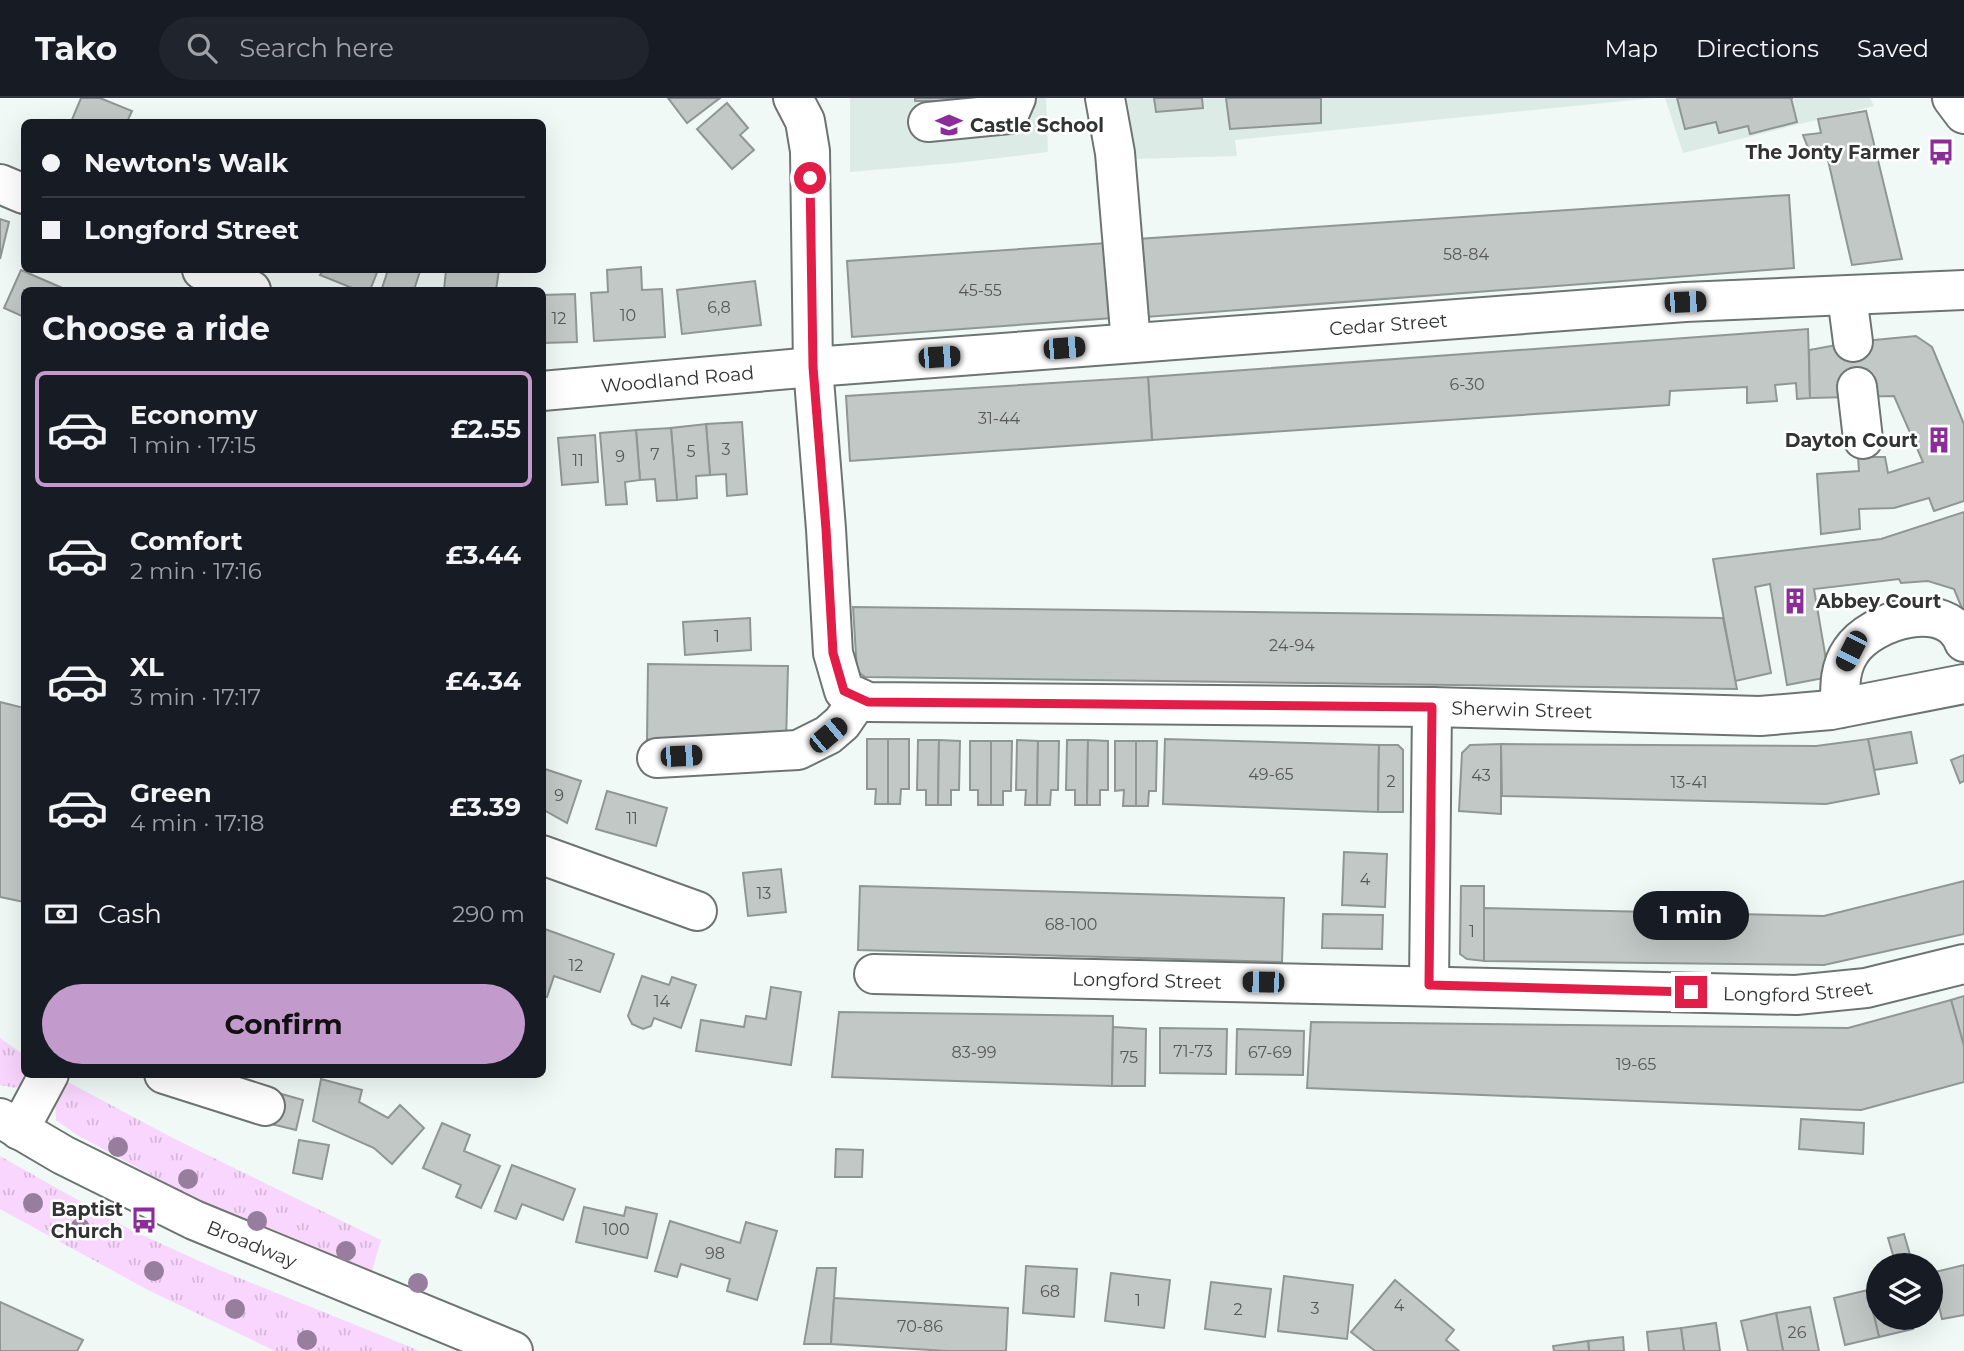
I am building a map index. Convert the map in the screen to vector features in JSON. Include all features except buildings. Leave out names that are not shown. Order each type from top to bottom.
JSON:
[{"type":"street","points":[[928,122],[1009,114],[1016,98]]},
{"type":"street","points":[[1105,98],[1115,153],[1131,343]]},
{"type":"street","points":[[1952,98],[1964,114]]},
{"type":"street","points":[[657,758],[798,750],[828,735],[863,700],[844,691],[833,653],[813,367],[810,152],[799,109]]},
{"type":"street","points":[[0,184],[21,193]]},
{"type":"street","points":[[209,273],[244,287]]},
{"type":"street","name":"Cedar Street","points":[[813,367],[1685,302],[1964,290]]},
{"type":"street","points":[[1847,296],[1853,342]]},
{"type":"street","name":"Woodland Road","points":[[546,391],[813,367]]},
{"type":"street","points":[[1857,387],[1863,439]]},
{"type":"street","points":[[1840,708],[1840,680],[1844,664],[1864,635],[1880,626],[1902,619],[1929,617],[1947,621],[1961,634],[1964,642]]},
{"type":"street","name":"Sherwin Street","points":[[863,700],[1432,707],[1759,716],[1840,708],[1964,684]]},
{"type":"street","points":[[1429,985],[1432,707]]},
{"type":"street","points":[[546,857],[697,911]]},
{"type":"street","name":"Longford Street","points":[[874,974],[1796,995],[1866,988],[1964,964]]},
{"type":"street","points":[[10,1124],[46,1078]]},
{"type":"street","points":[[177,1078],[265,1106]]},
{"type":"street","name":"Broadway","points":[[10,1124],[62,1155],[194,1220],[513,1351]]},
{"type":"shaded area","name":"Castle School","points":[[850,98],[1046,98],[1048,152],[850,172]]},
{"type":"shaded area","points":[[1127,98],[1654,98],[1235,140],[1237,156],[1136,159]]},
{"type":"shaded area","points":[[1665,98],[1870,98],[1874,106],[1683,153]]},
{"type":"green space","points":[[0,1038],[21,1053],[21,1078],[29,1078],[16,1088],[0,1085]]},
{"type":"green space","points":[[64,1080],[171,1137],[381,1240],[371,1274],[267,1233],[203,1203],[77,1135],[56,1120],[55,1104]]},
{"type":"green space","points":[[0,1156],[131,1230],[217,1269],[420,1351],[275,1351],[148,1290],[0,1209]]},
{"type":"place","name":"Castle School","points":[[949,125]]},
{"type":"place","name":"The Jonty Farmer","points":[[1941,152]]},
{"type":"place","name":"Dayton Court","points":[[1939,440]]},
{"type":"place","name":"Abbey Court","points":[[1795,601]]},
{"type":"place","name":"Baptist Church","points":[[144,1220]]},
{"type":"route","points":[[810,178],[813,367],[833,653],[844,691],[868,702],[1432,707],[1429,985],[1691,992]]}]
